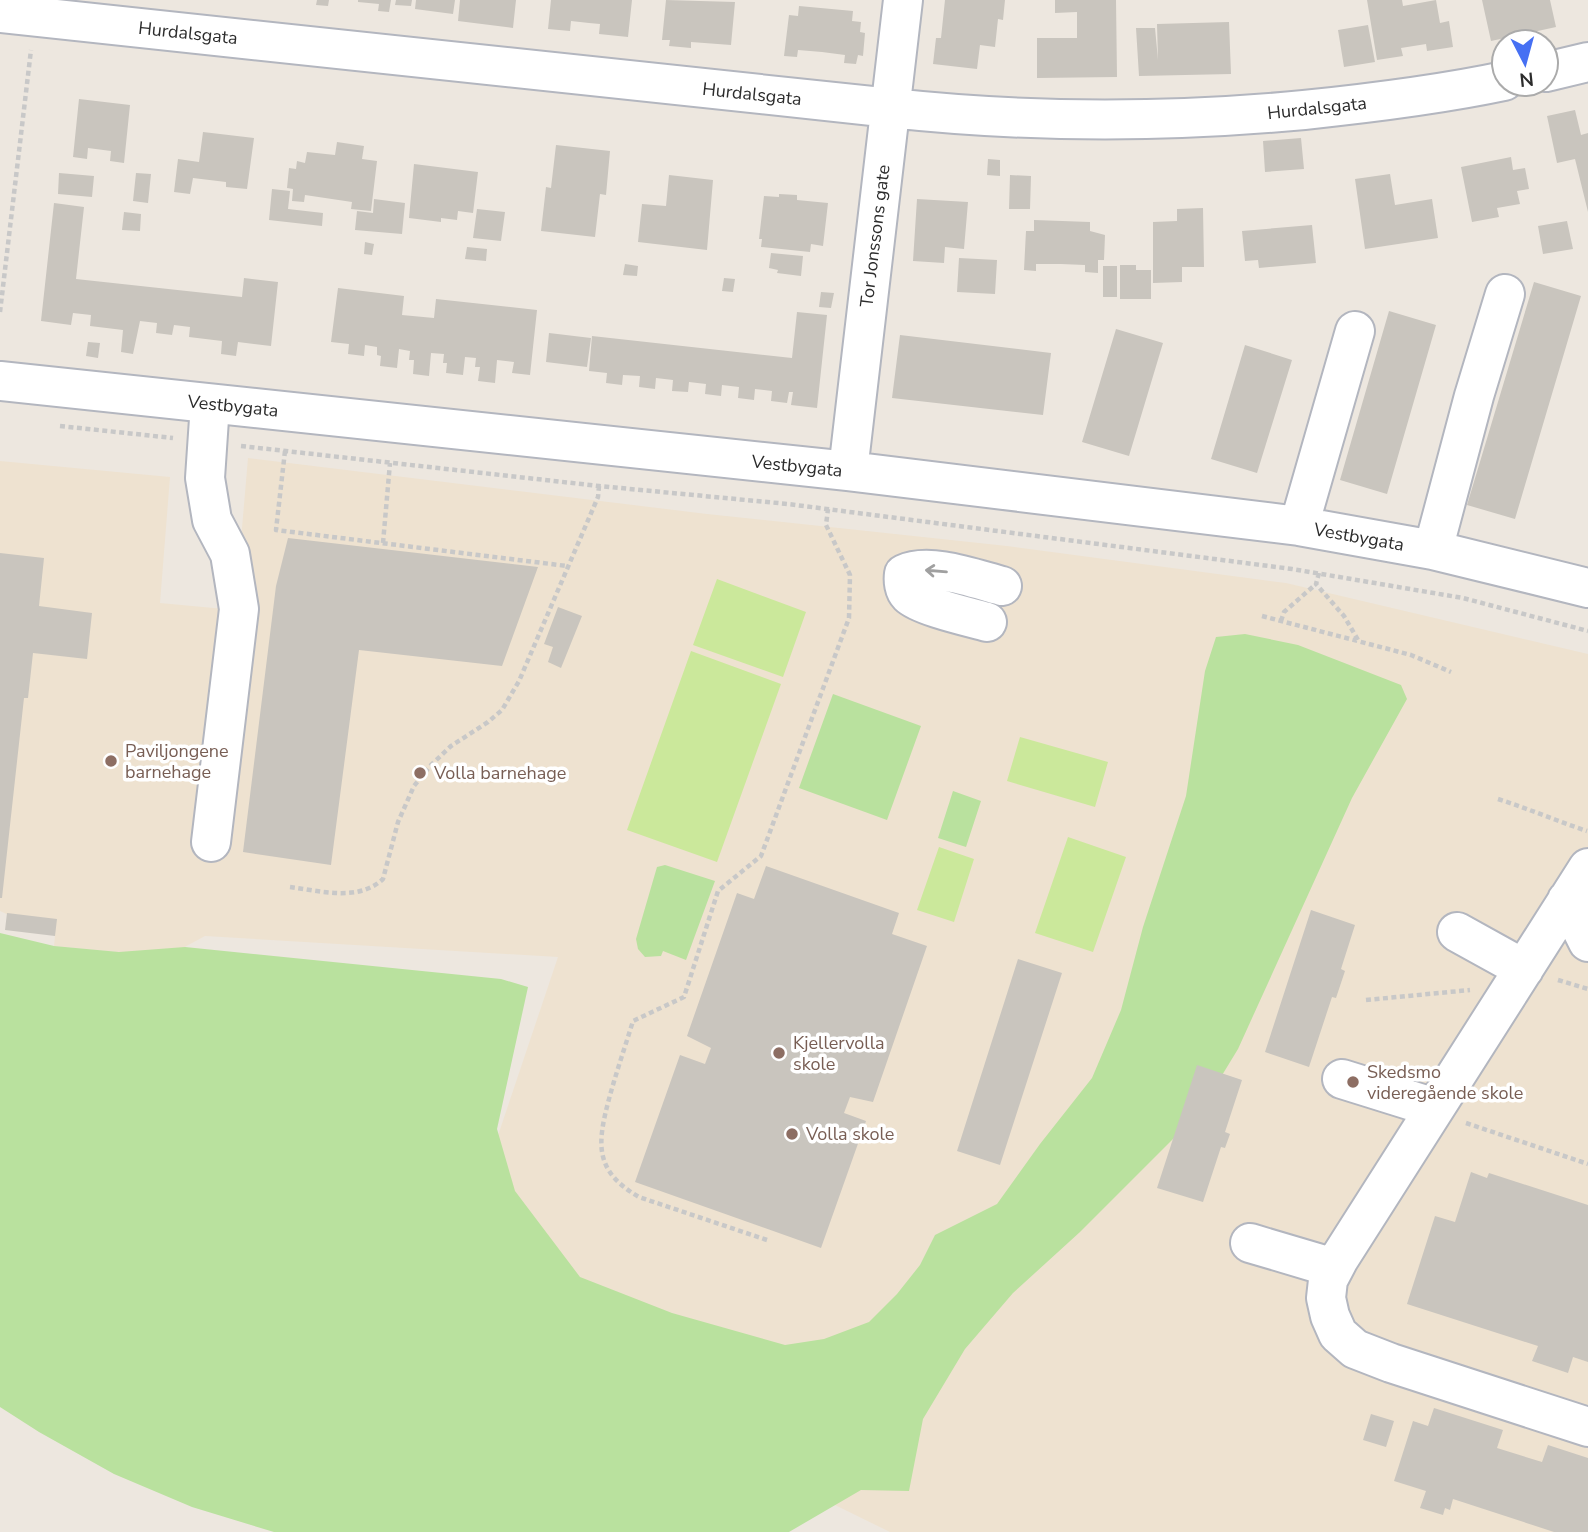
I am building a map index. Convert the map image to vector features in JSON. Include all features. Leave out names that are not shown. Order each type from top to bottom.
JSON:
[{"type":"street","name":"Tor Jonssons gate","points":[[848,471],[903,0]]},
{"type":"street","name":"Hurdalsgata","points":[[17,15],[1003,118],[1166,120],[1342,106],[1490,84]]},
{"type":"street","points":[[1560,69],[1588,62]]},
{"type":"street","points":[[1433,550],[1505,293]]},
{"type":"street","points":[[1299,526],[1355,331]]},
{"type":"street","name":"Vestbygata","points":[[0,381],[848,471],[1299,526],[1433,550],[1588,588]]},
{"type":"street","points":[[210,404],[205,478],[212,520],[230,554],[239,609],[211,842]]},
{"type":"street","points":[[987,622],[919,601],[907,594],[904,575],[915,569],[949,572],[1002,586]]},
{"type":"street","points":[[1588,868],[1334,1268],[1328,1280],[1326,1298],[1338,1334],[1355,1349],[1588,1427]]},
{"type":"street","points":[[1567,901],[1588,942]]},
{"type":"street","points":[[1457,932],[1518,977]]},
{"type":"street","points":[[1342,1079],[1434,1110]]},
{"type":"street","points":[[1250,1243],[1334,1268]]},
{"type":"path","points":[[0,312],[22,142],[17,15]]},
{"type":"path","points":[[52,425],[828,509],[1319,573],[1463,598],[1588,631]]},
{"type":"path","points":[[285,451],[276,530],[567,566]]},
{"type":"path","points":[[383,543],[390,463]]},
{"type":"path","points":[[290,887],[354,893],[364,892],[383,879],[398,822],[414,786],[451,746],[502,710],[519,681],[598,497],[599,486]]},
{"type":"path","points":[[767,1240],[639,1197],[623,1188],[610,1172],[602,1155],[600,1133],[633,1021],[684,997],[718,891],[761,856],[849,618],[850,575],[825,525],[828,509]]},
{"type":"path","points":[[1281,621],[1284,612],[1316,584],[1319,573]]},
{"type":"path","points":[[1316,584],[1344,616],[1358,641]]},
{"type":"path","points":[[1262,616],[1411,655],[1451,671]]},
{"type":"path","points":[[1498,799],[1588,832]]},
{"type":"path","points":[[1366,1000],[1518,977]]},
{"type":"path","points":[[1434,1110],[1588,1164]]},
{"type":"shaded area","points":[[248,458],[707,514],[1007,546],[1286,583],[1588,654],[1588,1532],[890,1532],[439,1311],[558,957],[205,936],[166,957],[54,946],[55,936],[0,911],[0,461],[170,477],[160,603],[235,610]]},
{"type":"green space","points":[[717,579],[806,612],[783,677],[693,645]]},
{"type":"green space","points":[[1245,634],[1298,645],[1401,685],[1407,699],[1352,798],[1238,1049],[1199,1113],[1080,1232],[1013,1293],[965,1349],[923,1419],[909,1491],[861,1490],[789,1532],[274,1532],[192,1507],[114,1474],[0,1407],[0,933],[54,946],[119,952],[185,947],[501,979],[528,987],[497,1129],[515,1191],[580,1277],[672,1313],[785,1345],[824,1339],[869,1322],[897,1294],[920,1265],[935,1235],[997,1204],[1092,1078],[1121,1010],[1143,927],[1186,796],[1205,671],[1216,637]]},
{"type":"green space","points":[[691,651],[781,684],[717,862],[627,830]]},
{"type":"green space","points":[[833,694],[921,726],[887,820],[799,788]]},
{"type":"green space","points":[[1020,737],[1108,762],[1095,807],[1007,781]]},
{"type":"green space","points":[[953,791],[981,801],[966,847],[938,838]]},
{"type":"green space","points":[[1068,837],[1126,857],[1093,952],[1035,933]]},
{"type":"green space","points":[[939,847],[974,859],[954,922],[917,910]]},
{"type":"green space","points":[[665,865],[715,881],[686,960],[663,951],[661,956],[645,957],[638,949],[636,939],[657,867]]},
{"type":"building","points":[[317,0],[329,0],[328,6],[316,5]]},
{"type":"building","points":[[358,0],[391,0],[389,12],[378,11],[379,4]]},
{"type":"building","points":[[396,0],[412,0],[411,6],[395,5]]},
{"type":"building","points":[[416,0],[455,0],[453,14],[415,9]]},
{"type":"building","points":[[460,0],[516,0],[513,28],[458,21]]},
{"type":"building","points":[[551,0],[632,0],[628,37],[599,34],[600,24],[571,21],[570,31],[548,29]]},
{"type":"building","points":[[666,0],[735,2],[731,45],[691,42],[691,48],[669,46],[670,40],[662,40]]},
{"type":"building","points":[[945,0],[1005,0],[1003,20],[998,19],[995,47],[980,45],[977,69],[933,64],[936,38],[941,38]]},
{"type":"building","points":[[1055,0],[1116,0],[1117,77],[1037,78],[1037,38],[1077,38],[1077,12],[1055,13]]},
{"type":"building","points":[[1367,0],[1402,0],[1403,6],[1436,0],[1440,23],[1449,21],[1453,47],[1427,51],[1426,44],[1401,48],[1403,56],[1377,60]]},
{"type":"building","points":[[1482,0],[1550,0],[1556,27],[1490,28],[1490,36]]},
{"type":"building","points":[[799,6],[853,11],[852,21],[861,22],[860,32],[865,33],[863,56],[858,55],[856,64],[844,63],[845,55],[822,52],[798,50],[797,57],[784,56],[789,15],[798,16]]},
{"type":"building","points":[[1229,22],[1231,74],[1139,76],[1136,28],[1155,28],[1158,60],[1157,24]]},
{"type":"building","points":[[1368,25],[1375,62],[1344,67],[1338,30]]},
{"type":"building","points":[[79,99],[130,105],[124,163],[110,161],[111,151],[88,148],[87,159],[73,157]]},
{"type":"building","points":[[1575,110],[1581,135],[1588,133],[1588,212],[1575,159],[1557,163],[1547,116]]},
{"type":"building","points":[[203,132],[254,138],[247,189],[226,187],[226,182],[193,178],[190,194],[174,192],[178,159],[199,162]]},
{"type":"building","points":[[1301,138],[1304,169],[1265,172],[1263,141]]},
{"type":"building","points":[[337,142],[364,146],[362,159],[377,161],[371,211],[351,209],[352,202],[305,195],[304,202],[292,201],[293,189],[287,188],[289,168],[296,169],[297,161],[305,163],[307,152],[335,155]]},
{"type":"building","points":[[556,145],[610,151],[606,195],[600,194],[595,237],[541,231],[546,187],[551,188]]},
{"type":"building","points":[[1511,157],[1513,170],[1525,168],[1529,189],[1517,191],[1520,204],[1497,208],[1499,217],[1472,222],[1461,167]]},
{"type":"building","points":[[988,159],[1000,160],[1000,176],[987,175]]},
{"type":"building","points":[[414,164],[478,172],[473,213],[458,211],[457,220],[441,218],[441,222],[409,218]]},
{"type":"building","points":[[59,173],[94,176],[92,197],[58,194]]},
{"type":"building","points":[[136,173],[151,174],[148,203],[133,201]]},
{"type":"building","points":[[1390,174],[1395,205],[1432,199],[1438,238],[1365,249],[1355,179]]},
{"type":"building","points":[[669,175],[713,180],[707,250],[638,242],[642,204],[666,206]]},
{"type":"building","points":[[1010,175],[1031,176],[1030,209],[1009,209]]},
{"type":"building","points":[[272,189],[290,191],[288,209],[323,213],[322,226],[269,220]]},
{"type":"building","points":[[779,194],[797,195],[797,200],[828,203],[823,246],[811,244],[810,252],[761,247],[762,239],[759,239],[764,196],[779,197]]},
{"type":"building","points":[[374,199],[405,203],[402,234],[355,230],[357,211],[373,213]]},
{"type":"building","points":[[917,199],[968,202],[964,249],[945,247],[944,263],[913,261]]},
{"type":"building","points":[[54,203],[84,207],[76,279],[242,297],[244,278],[278,282],[271,346],[238,342],[236,356],[221,354],[222,341],[189,337],[190,327],[174,325],[172,335],[156,333],[157,323],[140,321],[133,354],[121,352],[123,330],[90,326],[91,315],[73,313],[71,325],[41,321]]},
{"type":"building","points":[[1203,208],[1204,267],[1182,267],[1182,282],[1153,283],[1153,222],[1177,221],[1177,209]]},
{"type":"building","points":[[477,209],[505,212],[501,241],[473,238]]},
{"type":"building","points":[[124,212],[141,214],[140,231],[122,230]]},
{"type":"building","points":[[1034,220],[1090,222],[1090,231],[1105,235],[1104,260],[1098,260],[1098,273],[1085,272],[1085,265],[1061,264],[1036,264],[1036,271],[1024,270],[1026,231],[1034,231]]},
{"type":"building","points":[[1567,221],[1573,249],[1543,254],[1538,226]]},
{"type":"building","points":[[1312,225],[1316,263],[1259,268],[1258,260],[1245,261],[1242,231]]},
{"type":"building","points":[[365,242],[374,244],[372,255],[364,254]]},
{"type":"building","points":[[467,247],[487,249],[486,261],[465,259]]},
{"type":"building","points":[[771,253],[803,256],[801,276],[777,273],[778,270],[769,268]]},
{"type":"building","points":[[959,258],[997,260],[995,294],[957,292]]},
{"type":"building","points":[[625,264],[638,266],[637,276],[623,275]]},
{"type":"building","points":[[1120,265],[1136,265],[1136,270],[1151,270],[1151,299],[1120,299]]},
{"type":"building","points":[[1103,266],[1117,266],[1117,297],[1103,297]]},
{"type":"building","points":[[724,278],[735,279],[733,292],[722,291]]},
{"type":"building","points":[[1534,282],[1581,296],[1515,519],[1467,505]]},
{"type":"building","points":[[338,288],[404,296],[402,315],[434,318],[436,299],[537,310],[530,375],[512,373],[514,362],[497,360],[495,383],[478,381],[480,367],[475,367],[476,358],[465,357],[463,375],[446,373],[444,354],[431,353],[429,376],[413,374],[414,360],[409,360],[410,351],[399,349],[397,368],[380,366],[381,356],[377,355],[377,347],[365,345],[364,356],[348,354],[349,344],[331,342]]},
{"type":"building","points":[[821,292],[834,293],[831,308],[819,307]]},
{"type":"building","points":[[1389,311],[1436,325],[1387,494],[1340,480]]},
{"type":"building","points":[[797,312],[827,315],[817,408],[791,405],[793,392],[789,392],[787,403],[771,401],[772,391],[755,389],[754,400],[738,398],[739,387],[722,385],[721,396],[705,394],[706,384],[689,382],[688,392],[672,391],[673,380],[656,378],[655,389],[639,387],[640,376],[623,375],[622,385],[606,383],[607,373],[589,371],[592,336],[792,358]]},
{"type":"building","points":[[1116,329],[1163,343],[1129,456],[1082,442]]},
{"type":"building","points":[[549,333],[591,338],[587,367],[546,362]]},
{"type":"building","points":[[900,335],[1051,353],[1043,415],[892,398]]},
{"type":"building","points":[[88,342],[100,343],[98,358],[86,356]]},
{"type":"building","points":[[1245,345],[1292,360],[1257,473],[1211,459]]},
{"type":"building","points":[[288,538],[538,567],[502,666],[359,650],[331,865],[243,852],[276,586]]},
{"type":"building","points":[[0,553],[44,558],[39,606],[92,613],[87,659],[33,653],[28,698],[24,698],[2,898],[0,898]]},
{"type":"building","points":[[558,607],[582,616],[561,668],[548,662],[553,647],[544,644]]},
{"type":"building","points":[[766,866],[899,913],[892,934],[927,946],[873,1102],[850,1097],[844,1113],[866,1121],[821,1248],[635,1182],[680,1055],[705,1064],[711,1048],[687,1036],[737,893],[754,899]]},
{"type":"building","points":[[1311,910],[1355,925],[1341,969],[1345,971],[1336,998],[1332,997],[1309,1067],[1265,1052]]},
{"type":"building","points":[[7,913],[57,919],[55,936],[5,930]]},
{"type":"building","points":[[1018,959],[1062,973],[1000,1165],[957,1151]]},
{"type":"building","points":[[1197,1065],[1242,1080],[1225,1132],[1230,1134],[1225,1148],[1221,1147],[1203,1202],[1157,1188]]},
{"type":"building","points":[[1471,1172],[1487,1178],[1489,1173],[1588,1205],[1588,1362],[1573,1357],[1568,1373],[1532,1361],[1538,1346],[1407,1304],[1435,1216],[1455,1222]]},
{"type":"building","points":[[1434,1408],[1503,1430],[1497,1448],[1542,1462],[1548,1445],[1588,1458],[1588,1532],[1554,1532],[1453,1499],[1450,1510],[1445,1508],[1443,1515],[1420,1508],[1426,1491],[1394,1481],[1413,1421],[1428,1426]]},
{"type":"building","points":[[1371,1414],[1394,1421],[1386,1447],[1363,1440]]},
{"type":"place","name":"Paviljongene barnehage","points":[[111,761]]},
{"type":"place","name":"Volla barnehage","points":[[420,773]]},
{"type":"place","name":"Kjellervolla skole","points":[[779,1053]]},
{"type":"place","name":"Skedsmo videregående skole","points":[[1353,1082]]},
{"type":"place","name":"Volla skole","points":[[792,1134]]}]
